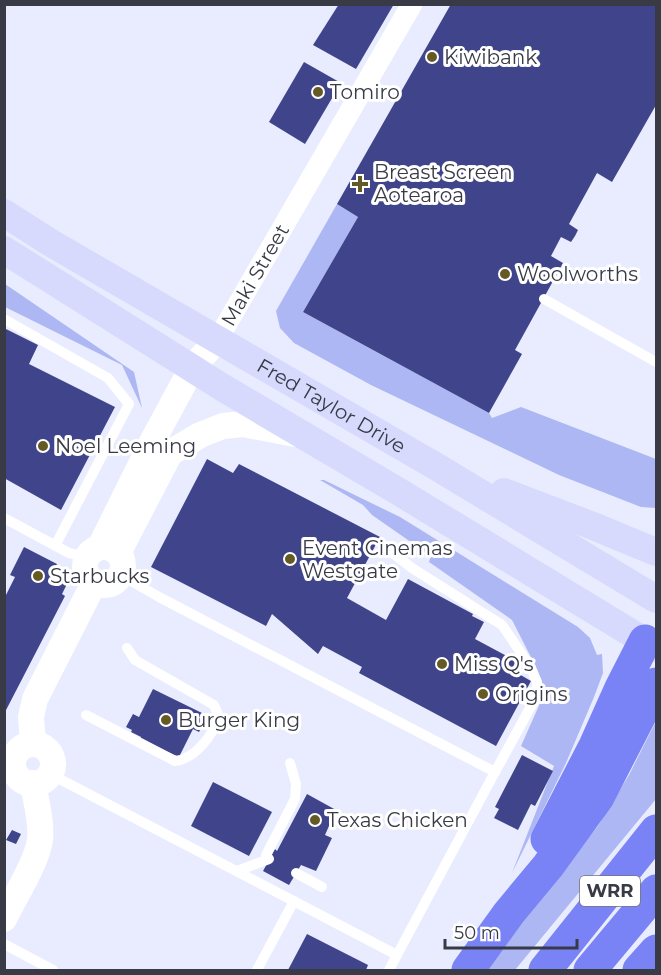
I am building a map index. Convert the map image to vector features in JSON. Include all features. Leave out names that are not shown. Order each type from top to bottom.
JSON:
[{"type":"highway","points":[[509,913],[595,746],[621,688],[653,637]]},
{"type":"highway","points":[[468,970],[598,797],[657,684]]},
{"type":"highway","name":"WRR","points":[[545,970],[657,831]]},
{"type":"highway","points":[[590,970],[657,891]]},
{"type":"highway","points":[[639,970],[657,951]]},
{"type":"main road","name":"Fred Taylor Drive","points":[[4,213],[51,243],[437,467],[657,599]]},
{"type":"main road","name":"Fred Taylor Drive","points":[[4,250],[192,369],[302,435],[653,637]]},
{"type":"main road","points":[[437,467],[657,552]]},
{"type":"street","name":"Maki Street","points":[[107,557],[152,442],[192,369],[218,339],[412,4]]},
{"type":"street","points":[[41,779],[24,781],[16,772],[14,761],[31,717],[34,699],[94,584],[85,572],[107,557],[170,453],[212,429],[223,426],[243,424],[302,435]]},
{"type":"street","points":[[4,919],[40,842],[41,779],[53,763],[49,752],[44,747],[17,750]]},
{"type":"lane","points":[[544,299],[657,362]]},
{"type":"lane","points":[[4,319],[108,378],[129,404],[56,544]]},
{"type":"lane","points":[[4,518],[69,553],[107,557],[133,582],[159,597],[495,772]]},
{"type":"lane","points":[[386,549],[502,625],[530,666],[537,682],[536,698],[389,970]]},
{"type":"lane","points":[[86,716],[175,761],[190,756],[214,731],[219,717],[214,705],[135,660],[127,648]]},
{"type":"lane","points":[[237,871],[269,860],[266,855],[295,799],[296,784],[290,763]]},
{"type":"lane","points":[[41,779],[237,871],[397,956]]},
{"type":"lane","points":[[296,873],[322,887]]},
{"type":"lane","points":[[257,970],[294,901]]},
{"type":"lane","points":[[4,944],[53,970]]},
{"type":"shaded area","points":[[337,204],[358,217],[303,312],[489,413],[492,418],[521,407],[656,459],[656,508],[641,507],[559,475],[371,385],[294,343],[280,328],[276,311]]},
{"type":"shaded area","points":[[5,284],[134,372],[142,408],[122,365],[5,307]]},
{"type":"shaded area","points":[[320,480],[400,517],[578,627],[590,638],[597,655],[602,654],[603,673],[594,697],[566,763],[512,873],[554,766],[521,746],[545,692],[537,669],[512,620],[429,562],[431,556],[372,515],[363,505]]},
{"type":"shaded area","points":[[656,721],[656,799],[515,970],[484,970],[519,921],[598,826],[629,775]]},
{"type":"building","points":[[339,4],[394,4],[356,69],[313,45]]},
{"type":"building","points":[[451,4],[656,4],[656,105],[612,182],[597,173],[569,224],[578,230],[571,242],[561,237],[551,256],[563,263],[515,350],[522,354],[489,413],[303,312],[358,217],[337,204]]},
{"type":"building","points":[[304,62],[341,83],[305,144],[269,122]]},
{"type":"building","points":[[4,328],[38,345],[29,364],[115,407],[61,510],[4,478]]},
{"type":"building","points":[[207,459],[233,473],[239,464],[380,537],[347,598],[386,620],[408,579],[484,622],[475,639],[516,661],[512,670],[531,681],[496,746],[359,673],[362,667],[323,646],[318,654],[272,614],[266,626],[151,567]]},
{"type":"building","points":[[24,547],[57,564],[51,576],[67,584],[62,594],[65,596],[4,714],[4,599],[15,577],[10,575]]},
{"type":"building","points":[[153,689],[202,713],[199,718],[205,720],[199,732],[193,729],[179,757],[140,740],[141,737],[126,727],[133,714],[139,717]]},
{"type":"building","points":[[522,755],[553,771],[535,806],[531,804],[518,830],[494,818],[499,809],[495,807]]},
{"type":"building","points":[[213,782],[272,812],[249,856],[191,826]]},
{"type":"building","points":[[307,794],[336,810],[325,835],[332,838],[316,871],[301,865],[289,885],[263,871],[275,849],[277,851]]},
{"type":"building","points":[[12,830],[21,834],[16,844],[6,840]]},
{"type":"building","points":[[307,934],[368,965],[366,970],[288,970]]},
{"type":"place","name":"Kiwibank","points":[[432,57]]},
{"type":"place","name":"Tomiro","points":[[318,92]]},
{"type":"place","name":"Breast Screen Aotearoa","points":[[360,184]]},
{"type":"place","name":"Woolworths","points":[[505,274]]},
{"type":"place","name":"Noel Leeming","points":[[43,446]]},
{"type":"place","name":"Event Cinemas Westgate","points":[[290,559]]},
{"type":"place","name":"Starbucks","points":[[38,576]]},
{"type":"place","name":"Miss Q's","points":[[442,664]]},
{"type":"place","name":"Origins","points":[[483,694]]},
{"type":"place","name":"Burger King","points":[[166,720]]},
{"type":"place","name":"Texas Chicken","points":[[315,820]]}]
